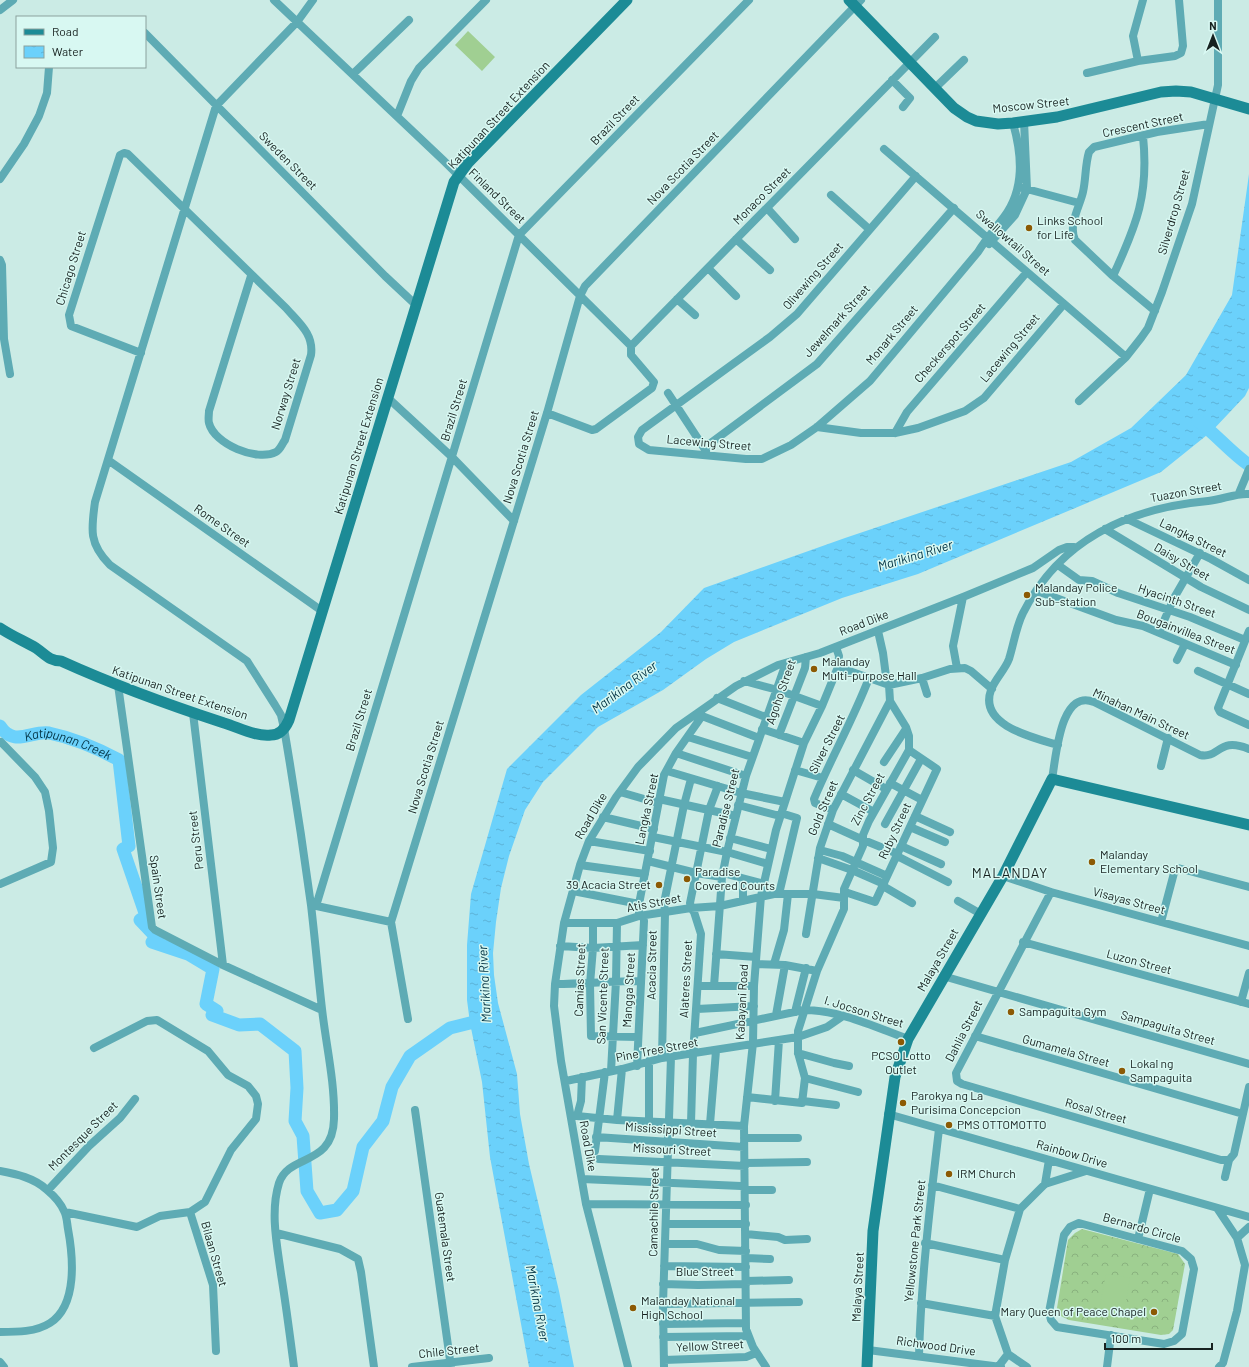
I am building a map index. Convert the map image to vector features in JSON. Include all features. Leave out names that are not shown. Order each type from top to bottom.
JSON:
[{"type":"street","points":[[0,10],[13,0]]},
{"type":"street","name":"Finland Street","points":[[274,0],[458,175],[631,346]]},
{"type":"street","points":[[294,1367],[276,1233],[275,1208],[279,1183],[283,1175],[290,1168],[320,1153],[329,1143],[334,1119],[330,1064],[322,1010],[313,906],[281,715],[247,661],[110,565],[98,552],[92,535],[92,523],[95,502],[216,106],[297,22],[313,0]]},
{"type":"street","points":[[397,116],[411,81],[420,68],[486,0]]},
{"type":"street","name":"Katipunan Street Extension","points":[[0,628],[38,649],[43,655],[55,661],[61,661],[118,685],[192,713],[266,735],[277,734],[284,728],[289,720],[416,304],[458,175],[627,0]]},
{"type":"street","name":"Brazil Street","points":[[313,906],[519,235],[749,0]]},
{"type":"street","points":[[1138,61],[1133,36],[1143,0]]},
{"type":"street","points":[[1087,73],[1138,61],[1175,56],[1181,53],[1183,46],[1179,0]]},
{"type":"street","name":"Silverdrop Street","points":[[1079,401],[1126,356],[1141,338],[1155,311],[1192,204],[1218,85],[1218,0]]},
{"type":"street","name":"Moscow Street","points":[[855,2],[954,108],[967,118],[987,123],[1019,122],[1083,112],[1161,92],[1176,91],[1191,92],[1249,109]]},
{"type":"street","name":"Nova Scotia Street","points":[[408,1018],[391,922],[547,413],[580,296],[591,280],[855,2]]},
{"type":"street","points":[[353,74],[409,20]]},
{"type":"street","name":"Sweden Street","points":[[146,33],[216,106],[385,276],[416,304]]},
{"type":"street","name":"Monaco Street","points":[[631,346],[935,37]]},
{"type":"street","points":[[935,88],[964,60]]},
{"type":"street","points":[[0,179],[24,144],[39,116],[47,93],[49,68]]},
{"type":"street","points":[[892,80],[910,98],[903,106]]},
{"type":"street","name":"Monark Street","points":[[1012,213],[1021,173],[1018,141],[1019,122]]},
{"type":"street","name":"Monark Street","points":[[817,427],[870,381],[1012,213],[1027,189],[1019,122]]},
{"type":"street","name":"Crescent Street","points":[[1155,311],[1113,276],[1075,240],[1073,230],[1083,192],[1089,152],[1094,147],[1209,124]]},
{"type":"street","points":[[1113,276],[1129,241],[1140,210],[1146,163],[1143,136]]},
{"type":"street","name":"Swallowtail Street","points":[[884,149],[1126,356]]},
{"type":"street","name":"Chicago Street","points":[[128,154],[122,153],[118,156],[69,315],[69,321],[71,326],[141,353]]},
{"type":"street","name":"Norway Street","points":[[128,154],[251,276],[286,308],[308,333],[312,347],[311,355],[285,440],[277,452],[264,456],[253,455],[240,450],[220,438],[209,423],[209,411],[251,276]]},
{"type":"street","name":"Olivewing Street","points":[[676,405],[770,337],[797,314],[916,176]]},
{"type":"street","points":[[1018,187],[1079,203]]},
{"type":"street","points":[[831,195],[869,229]]},
{"type":"street","points":[[768,208],[796,240]]},
{"type":"street","name":"Jewelmark Street","points":[[706,451],[817,364],[954,208]]},
{"type":"street","points":[[736,239],[770,270]]},
{"type":"street","points":[[0,260],[2,265],[4,339],[10,374]]},
{"type":"street","points":[[708,268],[736,296]]},
{"type":"street","name":"Checkerspot Street","points":[[895,433],[907,412],[1028,272]]},
{"type":"street","points":[[677,299],[694,315]]},
{"type":"street","name":"Lacewing Street","points":[[676,405],[642,430],[638,437],[639,444],[649,450],[706,451],[746,459],[762,459],[791,445],[817,427],[841,432],[895,433],[918,428],[965,411],[984,398],[1064,304]]},
{"type":"street","points":[[547,413],[592,430],[596,429],[652,388],[654,382],[631,355],[631,346]]},
{"type":"street","points":[[668,393],[706,451]]},
{"type":"street","points":[[388,398],[452,457],[514,521]]},
{"type":"street","name":"Rome Street","points":[[108,460],[322,611]]},
{"type":"street","points":[[1248,473],[1239,493],[1249,494]]},
{"type":"street","name":"Tuazon Street","points":[[1074,547],[1127,519],[1149,510],[1192,502],[1215,500],[1239,493]]},
{"type":"street","name":"Langka Street","points":[[1127,519],[1200,553],[1249,580]]},
{"type":"street","name":"Daisy Street","points":[[1105,530],[1186,578],[1249,610]]},
{"type":"street","name":"Road Dike","points":[[628,1367],[586,1204],[574,1116],[557,1033],[554,1006],[555,984],[564,923],[580,865],[589,841],[603,817],[638,767],[676,728],[700,714],[717,698],[744,681],[786,663],[836,647],[963,597],[1033,568],[1060,550],[1067,547],[1074,547]]},
{"type":"street","points":[[1058,745],[1030,737],[1003,724],[991,707],[990,696],[992,689],[1006,667],[1021,618],[1037,591],[1074,547]]},
{"type":"street","points":[[1159,632],[1200,553]]},
{"type":"street","name":"Hyacinth Street","points":[[1058,565],[1079,580],[1092,581],[1118,593],[1248,635]]},
{"type":"street","name":"Bougainvillea Street","points":[[1037,591],[1116,620],[1143,626],[1236,665]]},
{"type":"street","points":[[957,668],[953,646],[963,597]]},
{"type":"street","points":[[878,631],[883,653],[890,701],[909,736],[909,750],[921,759],[886,824]]},
{"type":"street","points":[[1248,635],[1219,711],[1249,725]]},
{"type":"street","points":[[1177,660],[1185,644]]},
{"type":"street","name":"Kabayani Road","points":[[766,1367],[756,1353],[748,1336],[746,1324],[746,1188],[744,1142],[744,1126],[753,1043],[754,986],[761,896],[771,849],[804,743],[822,706],[838,667],[836,647]]},
{"type":"street","name":"Agoho Street","points":[[779,735],[805,668],[806,657]]},
{"type":"street","name":"Paradise Street","points":[[714,986],[723,875],[730,838],[752,756],[768,718],[786,663]]},
{"type":"street","points":[[838,667],[888,685],[922,678],[957,668],[971,671],[992,689]]},
{"type":"street","points":[[1198,671],[1249,694]]},
{"type":"street","name":"Silver Street","points":[[833,810],[814,801],[832,757],[854,717],[870,678]]},
{"type":"street","points":[[922,678],[927,694]]},
{"type":"street","points":[[744,681],[778,690],[822,706]]},
{"type":"street","name":"Spain Street","points":[[118,685],[150,924],[154,930],[223,965],[322,1010]]},
{"type":"street","points":[[717,698],[768,718]]},
{"type":"street","name":"Minahan Main Street","points":[[1052,780],[1058,745],[1068,712],[1072,705],[1083,700],[1094,702],[1168,738],[1196,754],[1204,756],[1213,753],[1225,745],[1238,745],[1249,749]]},
{"type":"street","name":"Gold Street","points":[[806,934],[819,854],[833,810],[890,701]]},
{"type":"street","name":"Peru Street","points":[[192,713],[223,965]]},
{"type":"street","points":[[700,714],[760,734],[779,735],[804,743]]},
{"type":"street","name":"Langka Street","points":[[641,916],[639,904],[659,801],[667,771],[676,753],[688,737],[700,714]]},
{"type":"street","points":[[884,762],[906,729]]},
{"type":"street","points":[[688,737],[752,756]]},
{"type":"street","points":[[1161,766],[1168,738]]},
{"type":"street","points":[[0,884],[51,862],[53,848],[49,811],[45,792],[35,776],[1,742]]},
{"type":"street","name":"Zinc Street","points":[[805,1078],[798,1053],[798,1031],[804,1010],[817,971],[844,909],[844,895],[863,846],[863,835],[888,786],[909,750]]},
{"type":"street","points":[[676,753],[746,776]]},
{"type":"street","name":"Ruby Street","points":[[874,903],[938,768],[921,759]]},
{"type":"street","points":[[795,770],[823,778]]},
{"type":"street","points":[[853,770],[888,786],[903,790],[922,800]]},
{"type":"street","points":[[667,771],[741,793],[785,802]]},
{"type":"street","name":"Acacia Street","points":[[662,1058],[664,903],[684,805],[691,779]]},
{"type":"street","points":[[1052,780],[1249,825]]},
{"type":"street","name":"Malaya Street","points":[[867,1367],[873,1231],[888,1114],[895,1076],[908,1039],[1002,876],[1052,780]]},
{"type":"street","points":[[691,908],[696,873],[709,810],[718,786]]},
{"type":"street","points":[[620,792],[736,816]]},
{"type":"street","points":[[841,794],[874,812]]},
{"type":"street","points":[[738,805],[776,815],[781,814],[796,816],[797,819],[778,894]]},
{"type":"street","points":[[915,816],[950,832]]},
{"type":"street","points":[[603,817],[654,833],[676,842],[727,852],[768,864]]},
{"type":"street","points":[[828,824],[899,852],[941,864]]},
{"type":"street","points":[[910,827],[945,842]]},
{"type":"street","points":[[730,838],[771,849]]},
{"type":"street","points":[[589,841],[650,851]]},
{"type":"street","points":[[899,852],[948,882]]},
{"type":"street","points":[[819,854],[887,876]]},
{"type":"street","points":[[648,861],[696,873],[723,875],[764,884]]},
{"type":"street","points":[[580,865],[645,874]]},
{"type":"street","points":[[854,866],[912,902]]},
{"type":"street","points":[[1160,922],[1174,873],[1178,868],[1249,887]]},
{"type":"street","name":"Visayas Street","points":[[1002,876],[1051,892],[1249,946]]},
{"type":"street","points":[[743,879],[743,901]]},
{"type":"street","points":[[573,891],[639,904]]},
{"type":"street","points":[[996,992],[1051,892]]},
{"type":"street","name":"Atis Street","points":[[564,923],[617,923],[641,916],[691,908],[720,906],[761,896],[778,894],[844,895],[874,903]]},
{"type":"street","points":[[774,964],[784,930],[788,894]]},
{"type":"street","points":[[958,901],[980,914]]},
{"type":"street","points":[[313,906],[391,922]]},
{"type":"street","name":"Alateres Street","points":[[691,908],[694,912],[701,934],[699,986],[693,1054],[691,1123]]},
{"type":"street","name":"Mangga Street","points":[[637,1066],[644,921],[641,916]]},
{"type":"street","name":"San Vicente Street","points":[[597,1155],[596,1137],[614,1037],[617,923]]},
{"type":"street","name":"Camias Street","points":[[593,924],[594,948],[590,984],[591,1036],[614,1037]]},
{"type":"street","name":"Luzon Street","points":[[1023,942],[1245,1003]]},
{"type":"street","points":[[560,946],[594,948],[643,944]]},
{"type":"street","points":[[716,954],[817,971]]},
{"type":"street","points":[[776,1015],[785,965]]},
{"type":"street","points":[[795,1012],[806,968]]},
{"type":"street","points":[[1245,1003],[1249,973]]},
{"type":"street","name":"Sampaguita Street","points":[[943,976],[1249,1064]]},
{"type":"street","points":[[555,984],[590,984],[598,981],[641,981]]},
{"type":"street","points":[[699,986],[754,986]]},
{"type":"street","name":"Dahlia Street","points":[[957,1081],[955,1074],[996,992]]},
{"type":"street","points":[[697,1009],[754,1006]]},
{"type":"street","name":"I. Jocson Street","points":[[695,1033],[804,1010],[828,1012],[843,1016],[908,1039]]},
{"type":"street","name":"Pine Tree Street","points":[[566,1081],[637,1066],[662,1058],[716,1051],[753,1043],[798,1037],[826,1027],[843,1016]]},
{"type":"street","points":[[64,1212],[137,1227],[160,1216],[190,1212],[205,1202],[231,1150],[256,1119],[258,1104],[256,1096],[248,1086],[228,1074],[208,1051],[157,1020],[147,1021],[94,1048]]},
{"type":"street","name":"Gumamela Street","points":[[974,1036],[1243,1114]]},
{"type":"street","points":[[614,1037],[638,1037]]},
{"type":"street","points":[[775,1100],[779,1040]]},
{"type":"street","points":[[710,1124],[716,1051]]},
{"type":"street","points":[[798,1053],[849,1066]]},
{"type":"street","name":"Camachile Street","points":[[664,1364],[663,1304],[671,1057]]},
{"type":"street","points":[[649,1061],[649,1122]]},
{"type":"street","points":[[617,1120],[622,1069]]},
{"type":"street","points":[[582,1077],[581,1101],[574,1116],[649,1122],[744,1126]]},
{"type":"street","points":[[803,1102],[805,1078],[858,1092]]},
{"type":"street","name":"Rosal Street","points":[[957,1081],[969,1086],[1221,1160],[1229,1160]]},
{"type":"street","points":[[1225,1177],[1229,1160],[1234,1154],[1249,1087]]},
{"type":"street","points":[[747,1097],[836,1105]]},
{"type":"street","name":"Montesque Street","points":[[48,1190],[89,1146],[120,1118],[135,1099]]},
{"type":"street","name":"Guatemala Street","points":[[415,1110],[450,1365]]},
{"type":"street","name":"Rainbow Drive","points":[[888,1114],[1249,1217]]},
{"type":"street","name":"Yellowstone Park Street","points":[[919,1356],[925,1243],[939,1129]]},
{"type":"street","name":"Mississippi Street","points":[[596,1137],[668,1142],[744,1142],[798,1138]]},
{"type":"street","name":"Missouri Street","points":[[597,1155],[667,1163],[745,1164],[806,1162]]},
{"type":"street","points":[[1045,1184],[1049,1160]]},
{"type":"street","points":[[0,1171],[17,1174],[48,1190],[64,1212],[72,1250],[72,1271],[65,1303],[50,1322],[35,1329],[0,1332]]},
{"type":"street","points":[[1027,1367],[1008,1354],[995,1316],[1005,1260],[1020,1209],[1045,1184],[1086,1171]]},
{"type":"street","points":[[582,1179],[741,1186],[746,1188],[772,1190]]},
{"type":"street","points":[[932,1185],[1020,1209]]},
{"type":"street","points":[[1138,1239],[1150,1189]]},
{"type":"street","points":[[586,1204],[746,1205]]},
{"type":"street","points":[[1217,1208],[1237,1238],[1245,1265],[1237,1311],[1223,1363],[1219,1367]]},
{"type":"street","name":"Bilaan Street","points":[[190,1212],[213,1285],[216,1351]]},
{"type":"street","name":"Bernardo Circle","points":[[1080,1223],[1182,1251],[1191,1259],[1194,1269],[1182,1334],[1174,1341],[1164,1344],[1111,1335],[1057,1327],[1051,1320],[1049,1312],[1064,1235],[1070,1227],[1080,1223]]},
{"type":"street","points":[[666,1224],[746,1224]]},
{"type":"street","points":[[1237,1238],[1249,1226]]},
{"type":"street","points":[[276,1233],[340,1248],[358,1259],[374,1367]]},
{"type":"street","points":[[746,1234],[778,1237],[784,1240],[807,1239]]},
{"type":"street","points":[[925,1243],[1005,1260]]},
{"type":"street","points":[[665,1244],[697,1244],[719,1250],[770,1259]]},
{"type":"street","points":[[664,1266],[746,1268]]},
{"type":"street","name":"Blue Street","points":[[664,1284],[698,1285],[789,1280]]},
{"type":"street","points":[[663,1304],[799,1302]]},
{"type":"street","points":[[921,1303],[995,1316]]},
{"type":"street","points":[[663,1324],[746,1324]]},
{"type":"street","points":[[1107,1367],[1111,1335]]},
{"type":"street","points":[[663,1337],[748,1336]]},
{"type":"street","name":"Richwood Drive","points":[[868,1350],[1001,1367]]},
{"type":"street","name":"Yellow Street","points":[[664,1364],[746,1357],[756,1353]]},
{"type":"street","points":[[998,1366],[1008,1354]]},
{"type":"street","name":"Chile Street","points":[[412,1367],[450,1365],[489,1358]]},
{"type":"street","points":[[0,1362],[4,1367]]},
{"type":"green space","points":[[468,31],[495,57],[482,71],[455,45]]},
{"type":"green space","points":[[1082,1229],[1178,1254],[1185,1264],[1173,1330],[1169,1334],[1161,1335],[1069,1320],[1061,1316],[1057,1308],[1068,1240]]},
{"type":"green space","points":[[1106,1274],[1130,1278],[1123,1320],[1098,1315]]},
{"type":"water","name":"Marikina River","points":[[1249,174],[1249,388],[1245,396],[1212,431],[1161,472],[918,574],[842,598],[734,642],[706,659],[663,690],[598,727],[543,782],[525,810],[509,856],[501,888],[493,953],[494,975],[498,1003],[517,1074],[520,1114],[529,1164],[559,1291],[574,1367],[529,1367],[490,1157],[482,1082],[467,1000],[467,945],[471,894],[507,769],[581,695],[661,632],[704,588],[845,538],[1071,462],[1131,428],[1186,375],[1232,295]]},
{"type":"waterway","points":[[1198,421],[1249,465]]},
{"type":"waterway","name":"Katipunan Creek","points":[[0,726],[11,736],[23,737],[49,733],[67,738],[94,748],[119,760],[129,846],[123,849],[146,916],[140,920],[158,939],[152,942],[188,954],[213,969],[206,1004],[217,1011],[212,1015],[239,1025],[260,1024],[295,1051],[297,1088],[295,1121],[303,1136],[307,1191],[320,1213],[337,1210],[353,1191],[363,1147],[383,1121],[392,1087],[410,1056],[450,1028],[470,1023],[485,1022]]},
{"type":"place","name":"Links School for Life","points":[[1029,228]]},
{"type":"place","name":"Malanday Police Sub-station","points":[[1027,595]]},
{"type":"place","name":"Malanday Multi-purpose Hall","points":[[814,669]]},
{"type":"place","name":"Malanday Elementary School","points":[[1092,862]]},
{"type":"place","name":"Paradise Covered Courts","points":[[687,879]]},
{"type":"place","name":"39 Acacia Street","points":[[659,885]]},
{"type":"place","name":"Sampaguita Gym","points":[[1011,1012]]},
{"type":"place","name":"PCSO Lotto Outlet","points":[[901,1042]]},
{"type":"place","name":"Lokal ng Sampaguita","points":[[1122,1071]]},
{"type":"place","name":"Parokya ng La Purisima Concepcion","points":[[903,1103]]},
{"type":"place","name":"PMS OTTOMOTTO","points":[[949,1125]]},
{"type":"place","name":"IRM Church","points":[[949,1174]]},
{"type":"place","name":"Malanday National High School","points":[[633,1308]]},
{"type":"place","name":"Mary Queen of Peace Chapel","points":[[1154,1312]]},
{"type":"district","name":"MALANDAY","points":[[1010,873]]}]
